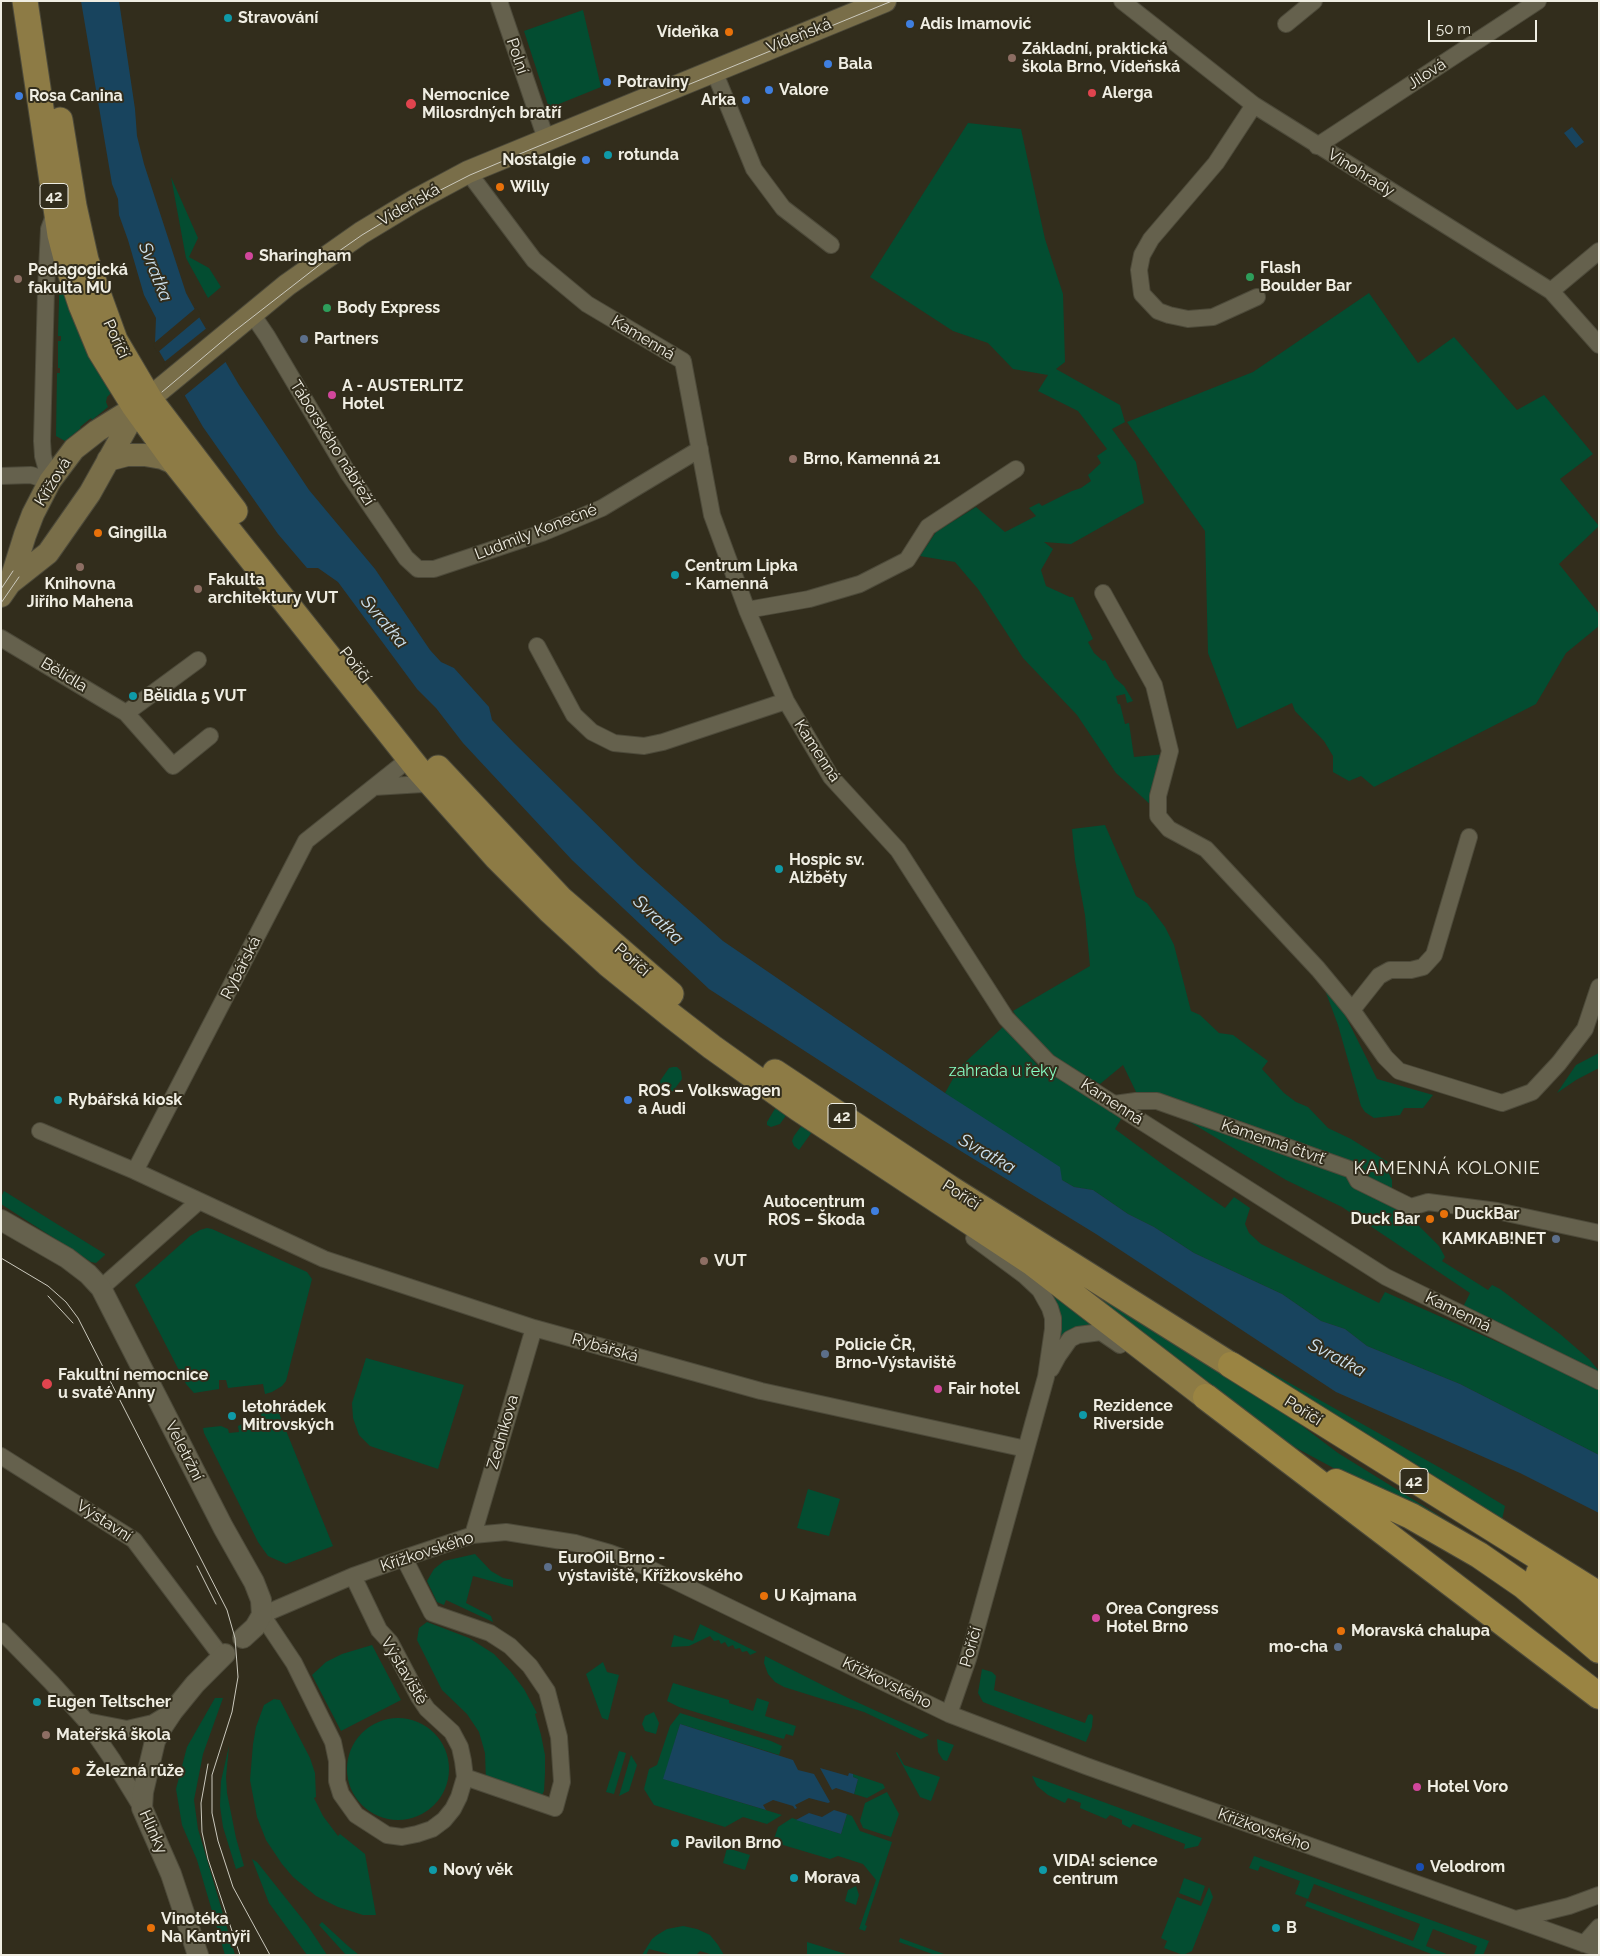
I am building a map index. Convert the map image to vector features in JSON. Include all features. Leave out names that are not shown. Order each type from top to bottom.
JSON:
[{"type":"highway","name":"Poříčí","points":[[1231,1366],[1599,1595]]},
{"type":"highway","name":"Poříčí","points":[[1206,1397],[1599,1696]]},
{"type":"highway","name":"42","points":[[1293,1462],[1411,1516],[1457,1541],[1524,1586],[1599,1650]]},
{"type":"highway","name":"42","points":[[1420,1484],[1465,1521],[1541,1575],[1599,1626]]},
{"type":"main road","name":"Poříčí","points":[[25,1],[56,209],[68,266],[87,321],[110,370],[145,401],[421,748],[561,898],[681,1003],[773,1071],[950,1188],[1231,1366]]},
{"type":"main road","name":"Poříčí","points":[[42,1],[74,206],[86,260],[115,340],[176,464],[409,759],[497,858],[549,910],[609,965],[672,1016],[712,1048],[799,1109],[1032,1263],[1206,1397]]},
{"type":"main road","name":"Vídeňská","points":[[145,401],[287,285],[361,233],[414,200],[468,172],[546,139],[885,1]]},
{"type":"main road","name":"Křížová","points":[[6,590],[48,553],[90,494],[133,416],[145,401]]},
{"type":"main road","name":"Křížová","points":[[6,590],[28,525],[50,481],[74,449],[86,438],[145,401]]},
{"type":"main road","points":[[108,460],[127,455],[145,455],[162,458],[176,464]]},
{"type":"street","name":"Polní","points":[[499,1],[546,139]]},
{"type":"street","name":"Vinohrady","points":[[1122,1],[1254,105],[1551,291],[1599,345]]},
{"type":"street","points":[[1286,24],[1314,1]]},
{"type":"street","name":"Jílová","points":[[1317,146],[1538,1]]},
{"type":"street","points":[[714,71],[754,169],[783,208],[831,245]]},
{"type":"street","points":[[1254,105],[1216,163],[1151,239],[1142,255],[1139,270],[1142,294],[1158,311],[1169,315],[1188,319],[1213,317],[1257,297]]},
{"type":"street","name":"Kamenná","points":[[468,172],[534,260],[587,304],[683,361],[712,515],[747,610],[786,702],[831,777],[898,850],[1006,1018],[1048,1062],[1386,1277],[1599,1381]]},
{"type":"street","name":"Poříčí","points":[[50,481],[43,456],[43,422],[50,229],[56,209]]},
{"type":"street","points":[[1551,291],[1599,251]]},
{"type":"street","name":"Táborského nábřeží","points":[[252,314],[348,473],[406,558],[418,569]]},
{"type":"street","name":"Ludmily Konečné","points":[[418,569],[434,569],[551,530],[602,508],[700,449]]},
{"type":"street","points":[[747,610],[809,599],[860,584],[907,560],[928,527],[1016,469]]},
{"type":"street","points":[[1,476],[31,475],[50,481]]},
{"type":"street","points":[[1103,593],[1154,685],[1170,751],[1158,796],[1158,816],[1169,829],[1206,849],[1318,969],[1352,1010],[1385,1058],[1399,1072],[1502,1103],[1532,1092],[1559,1063],[1585,1029],[1599,988]]},
{"type":"street","name":"Bělidla","points":[[1,638],[126,713],[173,766],[210,736]]},
{"type":"street","points":[[537,646],[574,716],[592,732],[614,743],[644,746],[662,742],[786,702]]},
{"type":"street","points":[[126,713],[198,660]]},
{"type":"street","name":"Rybářská","points":[[135,1171],[306,841],[409,759]]},
{"type":"street","points":[[374,787],[423,784],[432,786]]},
{"type":"street","points":[[1352,1010],[1379,976],[1390,970],[1411,970],[1423,967],[1434,955],[1469,837]]},
{"type":"street","name":"Kamenná čtvrť","points":[[1114,1104],[1157,1101],[1352,1170],[1358,1181],[1411,1207],[1428,1202],[1497,1211],[1599,1233]]},
{"type":"street","name":"Rybářská","points":[[40,1131],[135,1171],[198,1202],[324,1259],[534,1328],[761,1391],[1026,1449]]},
{"type":"street","points":[[101,1288],[198,1202]]},
{"type":"street","name":"Poříčí","points":[[944,1205],[970,1235],[1024,1275],[1040,1290],[1053,1318],[1046,1377],[968,1659],[949,1714]]},
{"type":"street","name":"Veletržní","points":[[1,1220],[67,1258],[88,1274],[101,1288],[223,1527],[254,1582],[261,1600],[262,1615]]},
{"type":"street","name":"Zedníkova","points":[[473,1535],[534,1328]]},
{"type":"street","name":"Poříčí","points":[[1046,1377],[1070,1340],[1078,1335],[1101,1332],[1158,1375],[1206,1397]]},
{"type":"street","name":"Výstavní","points":[[1,1456],[134,1540],[224,1656],[195,1684],[173,1711],[155,1741],[143,1792],[142,1808]]},
{"type":"street","name":"Křížkovského","points":[[262,1615],[353,1576],[473,1535],[506,1532],[541,1536],[610,1553],[642,1564],[949,1714],[1102,1772],[1592,1947],[1599,1927]]},
{"type":"street","points":[[404,1558],[432,1613],[490,1633],[510,1646],[530,1666],[547,1691],[559,1737],[562,1782],[555,1808],[465,1777]]},
{"type":"street","name":"Výstaviště","points":[[262,1615],[294,1663],[333,1742],[337,1761],[337,1781],[341,1794],[356,1815],[387,1835],[402,1837],[432,1829],[454,1809],[460,1797],[465,1777],[460,1747],[452,1732],[427,1709],[419,1697],[390,1642],[379,1630],[353,1576]]},
{"type":"street","points":[[243,1638],[255,1627],[262,1615]]},
{"type":"street","name":"Hlinky","points":[[1,1631],[86,1721],[142,1808],[171,1874],[198,1955]]},
{"type":"street","points":[[86,1721],[127,1729],[152,1723],[173,1711]]},
{"type":"street","points":[[1516,1919],[1569,1906],[1599,1895]]},
{"type":"green space","points":[[583,10],[601,87],[549,108],[524,31]]},
{"type":"green space","points":[[968,123],[1021,129],[1045,239],[1063,294],[1065,362],[1056,369],[1120,405],[1125,422],[1112,429],[1136,462],[1144,503],[1071,544],[1044,542],[1053,549],[1041,570],[1046,586],[1073,597],[1093,639],[1088,642],[1094,653],[1103,661],[1105,660],[1115,678],[1124,686],[1133,701],[1127,703],[1125,694],[1116,696],[1125,724],[1129,723],[1134,757],[1166,754],[1153,807],[1116,773],[1077,715],[1023,658],[978,589],[955,562],[920,556],[936,532],[976,507],[1005,532],[1036,516],[1029,508],[1039,503],[1042,506],[1081,488],[1091,481],[1088,475],[1101,463],[1097,456],[1107,449],[1078,411],[1038,391],[1048,375],[1013,369],[988,343],[953,331],[870,277]]},
{"type":"green space","points":[[171,177],[198,238],[189,257],[209,268],[221,287],[208,298],[186,258]]},
{"type":"green space","points":[[62,291],[98,369],[97,371],[112,392],[107,397],[108,407],[92,420],[91,418],[65,441],[56,436],[57,373],[60,373],[60,368],[58,368],[58,341],[61,341],[61,336],[58,336],[59,295]]},
{"type":"green space","points":[[1369,293],[1418,363],[1454,337],[1517,410],[1544,395],[1593,454],[1560,479],[1599,526],[1559,564],[1599,614],[1599,626],[1566,653],[1536,704],[1374,787],[1361,776],[1349,781],[1333,772],[1333,756],[1324,741],[1295,711],[1292,703],[1237,729],[1208,653],[1205,531],[1127,422],[1253,372]]},
{"type":"green space","points":[[1105,825],[1136,896],[1147,903],[1165,927],[1174,945],[1191,1011],[1200,1015],[1219,1033],[1233,1035],[1268,1061],[1262,1069],[1284,1093],[1296,1102],[1308,1107],[1328,1128],[1351,1139],[1388,1162],[1385,1166],[1392,1180],[1392,1206],[1414,1211],[1412,1219],[1439,1246],[1445,1257],[1442,1261],[1488,1290],[1492,1285],[1500,1289],[1560,1334],[1589,1359],[1599,1371],[1594,1372],[1463,1307],[1470,1293],[1342,1207],[1286,1180],[1180,1116],[1137,1094],[1123,1065],[1100,1084],[1062,1063],[1040,1045],[1024,1028],[1013,1011],[1090,966],[1085,915],[1075,860],[1072,829]]},
{"type":"green space","points":[[1322,982],[1343,1011],[1377,1079],[1433,1095],[1423,1108],[1404,1108],[1400,1115],[1374,1118],[1365,1112],[1361,1106],[1338,1025]]},
{"type":"green space","name":"zahrada u řeky","points":[[1004,1026],[1039,1067],[1042,1064],[1123,1116],[1115,1129],[1169,1169],[1225,1208],[1234,1197],[1250,1208],[1245,1224],[1249,1233],[1261,1244],[1379,1303],[1385,1292],[1599,1387],[1599,1455],[1460,1384],[1367,1346],[1345,1329],[1321,1321],[1282,1294],[1194,1253],[1154,1227],[1128,1214],[1093,1190],[1074,1187],[1062,1180],[945,1093],[959,1068]]},
{"type":"green space","points":[[1599,1053],[1599,1068],[1557,1093],[1576,1065]]},
{"type":"green space","points":[[677,1067],[681,1071],[682,1079],[673,1091],[666,1092],[662,1088],[660,1081],[669,1068]]},
{"type":"green space","points":[[776,1107],[787,1114],[780,1124],[771,1127],[767,1125],[767,1122]]},
{"type":"green space","points":[[802,1125],[812,1132],[799,1150],[792,1141]]},
{"type":"green space","points":[[4,1191],[105,1255],[96,1263],[91,1262],[1,1204],[1,1197]]},
{"type":"green space","points":[[207,1228],[307,1272],[312,1279],[286,1381],[272,1392],[265,1394],[263,1384],[228,1388],[226,1380],[219,1380],[219,1389],[194,1393],[186,1384],[135,1285],[190,1236]]},
{"type":"green space","points":[[1082,1266],[1505,1506],[1501,1524]]},
{"type":"green space","points":[[1082,1289],[1085,1289],[1265,1398],[1338,1453],[1451,1523],[1447,1529],[1287,1443]]},
{"type":"green space","points":[[1053,1295],[1096,1325],[1060,1338]]},
{"type":"green space","points":[[366,1358],[464,1385],[438,1469],[370,1446],[359,1435],[353,1418],[352,1403]]},
{"type":"green space","points":[[260,1405],[276,1406],[333,1546],[286,1564],[268,1556],[258,1542],[203,1428],[221,1426],[228,1429],[229,1433],[239,1432],[238,1426],[244,1423],[262,1421]]},
{"type":"green space","points":[[808,1489],[840,1499],[829,1536],[797,1528]]},
{"type":"green space","points":[[475,1554],[491,1571],[503,1578],[513,1580],[513,1587],[473,1576],[466,1603],[491,1616],[493,1622],[446,1600],[444,1605],[437,1602],[427,1581],[434,1569],[444,1561]]},
{"type":"green space","points":[[427,1622],[469,1638],[494,1654],[524,1689],[537,1713],[535,1714],[545,1755],[544,1791],[542,1795],[538,1797],[486,1780],[485,1753],[479,1732],[467,1714],[442,1690],[417,1640],[419,1628]]},
{"type":"green space","points":[[700,1624],[757,1652],[750,1655],[747,1651],[742,1652],[740,1648],[735,1649],[733,1645],[728,1647],[725,1642],[721,1644],[719,1640],[714,1641],[710,1636],[689,1646],[671,1647],[674,1635],[693,1641]]},
{"type":"green space","points":[[372,1645],[401,1700],[341,1731],[312,1675],[326,1662],[342,1654]]},
{"type":"green space","points":[[765,1656],[848,1698],[929,1735],[921,1739],[864,1712],[784,1687],[775,1682],[768,1674],[764,1663]]},
{"type":"green space","points":[[603,1662],[607,1672],[619,1675],[608,1720],[602,1718],[586,1674]]},
{"type":"green space","points":[[982,1669],[992,1672],[996,1676],[994,1690],[1085,1723],[1088,1715],[1091,1714],[1093,1716],[1092,1727],[1086,1742],[983,1702],[978,1693]]},
{"type":"green space","points":[[673,1683],[729,1700],[729,1703],[753,1711],[757,1698],[769,1702],[765,1716],[796,1726],[793,1736],[786,1734],[784,1739],[679,1707],[667,1701]]},
{"type":"green space","points":[[215,1698],[223,1698],[203,1754],[194,1800],[198,1829],[235,1955],[225,1955],[197,1860],[182,1825],[176,1789],[187,1747]]},
{"type":"green space","points":[[274,1699],[280,1700],[310,1758],[315,1773],[316,1797],[314,1798],[323,1816],[338,1836],[340,1834],[365,1854],[376,1915],[363,1915],[338,1907],[316,1896],[293,1877],[266,1840],[257,1817],[250,1780],[256,1727],[264,1705]]},
{"type":"green space","points":[[654,1712],[659,1723],[656,1734],[645,1731],[642,1724],[645,1716]]},
{"type":"green space","points":[[680,1713],[782,1746],[779,1755],[680,1724],[664,1779],[782,1815],[767,1824],[743,1817],[725,1827],[654,1805],[644,1789],[649,1769],[657,1765],[670,1726]]},
{"type":"green space","points":[[398,1718],[417,1722],[434,1733],[445,1750],[449,1769],[445,1788],[434,1805],[417,1816],[398,1820],[379,1816],[362,1805],[351,1788],[347,1769],[351,1750],[362,1733],[379,1722]]},
{"type":"green space","points":[[937,1739],[954,1745],[947,1761],[943,1760],[938,1752]]},
{"type":"green space","points":[[229,1746],[226,1777],[227,1793],[244,1866],[236,1869],[223,1827],[220,1806],[221,1781]]},
{"type":"green space","points":[[619,1751],[626,1753],[614,1794],[606,1792]]},
{"type":"green space","points":[[897,1752],[904,1765],[940,1777],[931,1801],[920,1797]]},
{"type":"green space","points":[[631,1755],[637,1765],[629,1791],[619,1796]]},
{"type":"green space","points":[[853,1774],[883,1784],[885,1788],[867,1798],[854,1794],[858,1779],[853,1777]]},
{"type":"green space","points":[[1032,1776],[1202,1838],[1198,1846],[1184,1849],[1185,1844],[1133,1824],[1130,1828],[1122,1824],[1122,1820],[1110,1815],[1106,1819],[1080,1808],[1081,1803],[1068,1798],[1065,1803],[1048,1795],[1037,1786]]},
{"type":"green space","points":[[887,1792],[899,1814],[891,1837],[863,1828],[860,1821],[865,1803]]},
{"type":"green space","points":[[847,1814],[852,1816],[860,1831],[892,1842],[865,1925],[867,1926],[865,1931],[859,1929],[876,1880],[863,1864],[838,1856],[830,1859],[773,1842],[778,1827],[792,1818],[841,1834]]},
{"type":"green space","points":[[727,1848],[750,1855],[745,1870],[723,1863]]},
{"type":"green space","points":[[1254,1856],[1489,1941],[1483,1955],[1474,1955],[1477,1946],[1433,1929],[1426,1946],[1449,1955],[1434,1955],[1305,1906],[1307,1901],[1413,1941],[1420,1924],[1314,1884],[1308,1899],[1295,1894],[1300,1881],[1260,1866],[1258,1871],[1249,1868]]},
{"type":"green space","points":[[252,1859],[257,1862],[308,1926],[327,1955],[307,1955],[269,1903]]},
{"type":"green space","points":[[1184,1878],[1205,1886],[1200,1901],[1179,1893]]},
{"type":"green space","points":[[856,1886],[859,1895],[856,1905],[845,1901],[848,1890]]},
{"type":"green space","points":[[1209,1887],[1213,1897],[1192,1951],[1183,1955],[1164,1948],[1167,1941],[1161,1938],[1177,1897],[1201,1906]]},
{"type":"green space","points":[[322,1922],[359,1955],[346,1955],[319,1925]]},
{"type":"green space","points":[[683,1926],[697,1929],[710,1935],[724,1955],[713,1955],[700,1951],[696,1955],[673,1955],[649,1949],[646,1955],[642,1955],[652,1939],[657,1935],[667,1929]]},
{"type":"green space","points":[[900,1938],[944,1955],[935,1955],[899,1942]]},
{"type":"green space","points":[[807,1942],[846,1954],[846,1955],[807,1955]]},
{"type":"water","name":"Svratka","points":[[81,1],[119,1],[135,109],[137,136],[144,164],[186,293],[199,317],[239,385],[309,490],[375,569],[430,650],[441,662],[454,668],[489,707],[492,720],[514,743],[638,865],[723,941],[945,1093],[1060,1167],[1062,1180],[1074,1187],[1093,1190],[1128,1214],[1154,1227],[1194,1253],[1282,1294],[1321,1321],[1345,1329],[1367,1346],[1460,1384],[1599,1455],[1599,1513],[1520,1473],[1336,1392],[1096,1234],[933,1134],[709,989],[572,860],[463,743],[436,708],[417,689],[338,582],[318,568],[307,568],[278,534],[203,427],[159,351],[155,343],[156,318],[144,295],[119,215],[118,199],[112,184]]},
{"type":"water","points":[[1572,127],[1584,142],[1576,148],[1564,133]]},
{"type":"water","points":[[680,1724],[793,1760],[798,1770],[814,1774],[830,1802],[809,1798],[795,1805],[797,1808],[795,1809],[793,1806],[773,1800],[763,1805],[766,1810],[663,1779]]},
{"type":"water","points":[[820,1768],[848,1776],[849,1773],[853,1774],[853,1777],[858,1779],[854,1794],[836,1788],[832,1790]]},
{"type":"water","points":[[834,1810],[847,1814],[841,1834],[796,1820],[809,1813],[822,1817]]},
{"type":"pier","points":[[197,307],[201,316],[157,353],[153,344]]},
{"type":"pier","points":[[208,327],[228,360],[183,397],[163,363]]},
{"type":"tram line","points":[[162,392],[232,333],[322,263],[362,235],[415,203],[470,175],[892,1]]},
{"type":"tram line","points":[[1,589],[13,571]]},
{"type":"tram line","points":[[1,603],[19,577]]},
{"type":"tram line","points":[[1,1258],[48,1286],[66,1302],[78,1318],[227,1610],[235,1638],[238,1677],[232,1712],[212,1775],[212,1813],[218,1841],[233,1887],[270,1955]]},
{"type":"tram line","points":[[48,1296],[73,1323]]},
{"type":"tram line","points":[[197,1566],[216,1604]]},
{"type":"tram line","points":[[208,1764],[201,1803],[202,1832],[208,1859],[240,1955]]},
{"type":"place","name":"Stravování","points":[[228,18]]},
{"type":"place","name":"Adis Imamović","points":[[910,24]]},
{"type":"place","name":"Vídeňka","points":[[729,32]]},
{"type":"place","name":"Základní, praktická škola Brno, Vídeňská","points":[[1012,58]]},
{"type":"place","name":"Bala","points":[[828,64]]},
{"type":"place","name":"Potraviny","points":[[607,82]]},
{"type":"place","name":"Valore","points":[[769,90]]},
{"type":"place","name":"Alerga","points":[[1092,93]]},
{"type":"place","name":"Rosa Canina","points":[[19,96]]},
{"type":"place","name":"Arka","points":[[746,100]]},
{"type":"place","name":"Nemocnice Milosrdných bratří","points":[[411,104]]},
{"type":"place","name":"rotunda","points":[[608,155]]},
{"type":"place","name":"Nostalgie","points":[[586,160]]},
{"type":"place","name":"Willy","points":[[500,187]]},
{"type":"place","name":"Sharingham","points":[[249,256]]},
{"type":"place","name":"Flash Boulder Bar","points":[[1250,277]]},
{"type":"place","name":"Pedagogická fakulta MU","points":[[18,279]]},
{"type":"place","name":"Body Express","points":[[327,308]]},
{"type":"place","name":"Partners","points":[[304,339]]},
{"type":"place","name":"A - AUSTERLITZ Hotel","points":[[332,395]]},
{"type":"place","name":"Brno, Kamenná 21","points":[[793,459]]},
{"type":"place","name":"Gingilla","points":[[98,533]]},
{"type":"place","name":"Knihovna Jiřího Mahena","points":[[80,567]]},
{"type":"place","name":"Centrum Lipka - Kamenná","points":[[675,575]]},
{"type":"place","name":"Fakulta architektury VUT","points":[[198,589]]},
{"type":"place","name":"Bělidla 5 VUT","points":[[133,696]]},
{"type":"place","name":"Hospic sv. Alžběty","points":[[779,869]]},
{"type":"place","name":"Rybářská kiosk","points":[[58,1100]]},
{"type":"place","name":"ROS – Volkswagen a Audi","points":[[628,1100]]},
{"type":"place","name":"Autocentrum ROS – Škoda","points":[[875,1211]]},
{"type":"place","name":"DuckBar","points":[[1444,1214]]},
{"type":"place","name":"Duck Bar","points":[[1430,1219]]},
{"type":"place","name":"KAMKAB!NET","points":[[1556,1239]]},
{"type":"place","name":"VUT","points":[[704,1261]]},
{"type":"place","name":"Policie ČR, Brno-Výstaviště","points":[[825,1354]]},
{"type":"place","name":"Fakultní nemocnice u svaté Anny","points":[[47,1384]]},
{"type":"place","name":"Fair hotel","points":[[938,1389]]},
{"type":"place","name":"Rezidence Riverside","points":[[1083,1415]]},
{"type":"place","name":"letohrádek Mitrovských","points":[[232,1416]]},
{"type":"place","name":"EuroOil Brno - výstaviště, Křížkovského","points":[[548,1567]]},
{"type":"place","name":"U Kajmana","points":[[764,1596]]},
{"type":"place","name":"Orea Congress Hotel Brno","points":[[1096,1618]]},
{"type":"place","name":"Moravská chalupa","points":[[1341,1631]]},
{"type":"place","name":"mo-cha","points":[[1338,1647]]},
{"type":"place","name":"Eugen Teltscher","points":[[37,1702]]},
{"type":"place","name":"Mateřská škola","points":[[46,1735]]},
{"type":"place","name":"Železná růže","points":[[76,1771]]},
{"type":"place","name":"Hotel Voro","points":[[1417,1787]]},
{"type":"place","name":"Pavilon Brno","points":[[675,1843]]},
{"type":"place","name":"Velodrom","points":[[1420,1867]]},
{"type":"place","name":"Nový věk","points":[[433,1870]]},
{"type":"place","name":"VIDA! science centrum","points":[[1043,1870]]},
{"type":"place","name":"Morava","points":[[794,1878]]},
{"type":"place","name":"Vinotéka Na Kantnýři","points":[[151,1928]]},
{"type":"place","name":"B","points":[[1276,1928]]},
{"type":"district","name":"KAMENNÁ KOLONIE","points":[[1447,1169]]}]
